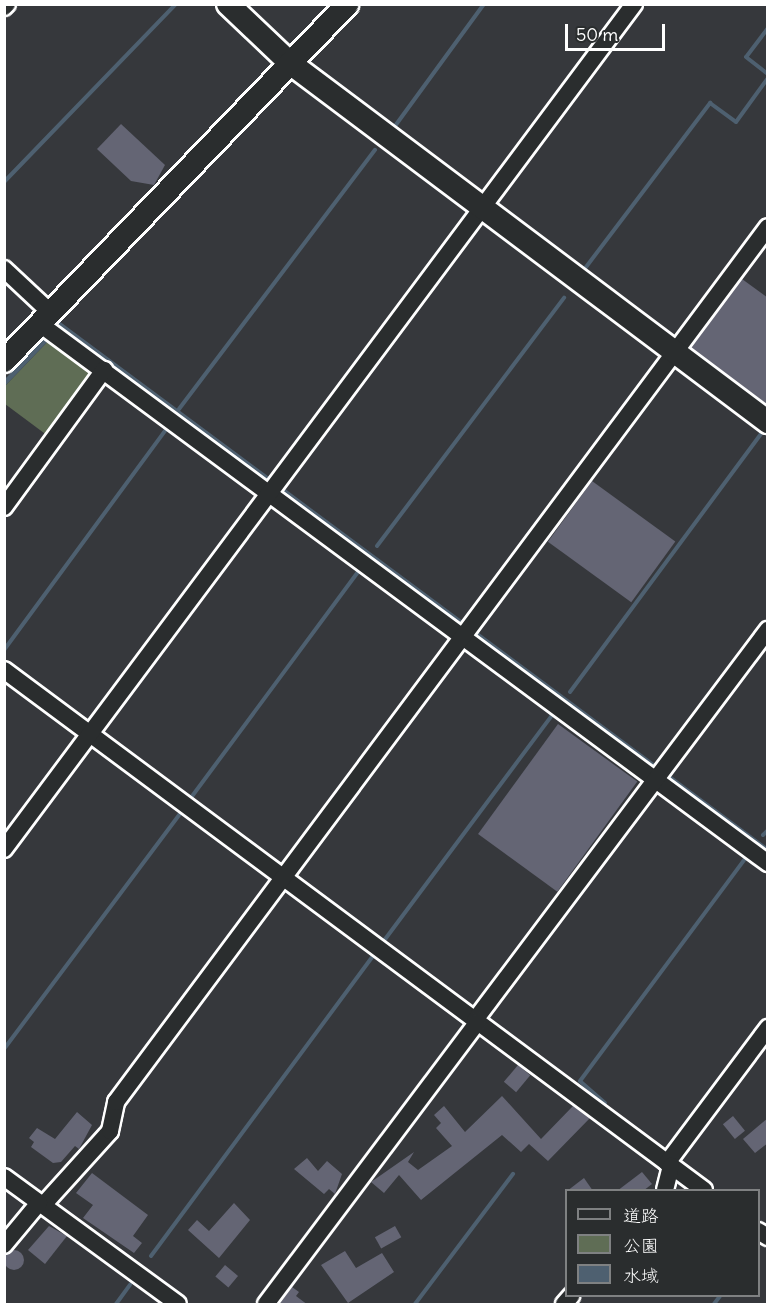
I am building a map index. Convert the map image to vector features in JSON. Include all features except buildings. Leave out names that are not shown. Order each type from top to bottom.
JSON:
[{"type":"street","points":[[228,4],[290,63],[768,422]]},
{"type":"street","points":[[4,361],[347,4]]},
{"type":"street","points":[[4,849],[634,4]]},
{"type":"street","points":[[4,1245],[110,1131],[116,1102],[768,227]]},
{"type":"street","points":[[4,269],[45,319],[104,370],[273,487],[466,630],[660,775],[768,862]]},
{"type":"street","points":[[4,507],[104,370]]},
{"type":"street","points":[[266,1305],[768,630]]},
{"type":"street","points":[[4,670],[701,1189]]},
{"type":"street","points":[[665,1189],[669,1164],[768,1028]]},
{"type":"street","points":[[4,1177],[178,1305]]},
{"type":"green space","points":[[51,338],[98,370],[48,436],[5,404],[5,386]]},
{"type":"water","points":[[59,321],[767,847],[767,856],[54,325]]},
{"type":"water","points":[[45,337],[51,338],[5,386],[5,379]]},
{"type":"waterway","points":[[4,182],[176,4]]},
{"type":"waterway","points":[[395,126],[484,4]]},
{"type":"waterway","points":[[768,28],[746,57],[768,74]]},
{"type":"waterway","points":[[583,271],[710,103],[736,122],[768,78]]},
{"type":"waterway","points":[[179,409],[375,150]]},
{"type":"waterway","points":[[377,546],[564,298]]},
{"type":"waterway","points":[[4,650],[170,424]]},
{"type":"waterway","points":[[570,692],[760,435]]},
{"type":"waterway","points":[[190,799],[361,568]]},
{"type":"waterway","points":[[383,942],[555,711]]},
{"type":"waterway","points":[[4,1049],[182,811]]},
{"type":"waterway","points":[[763,835],[768,830]]},
{"type":"waterway","points":[[605,1103],[580,1081],[748,855]]},
{"type":"waterway","points":[[151,1256],[374,955]]},
{"type":"waterway","points":[[415,1304],[513,1174]]},
{"type":"waterway","points":[[116,1304],[130,1285]]},
{"type":"waterway","points":[[714,1304],[719,1297]]}]
